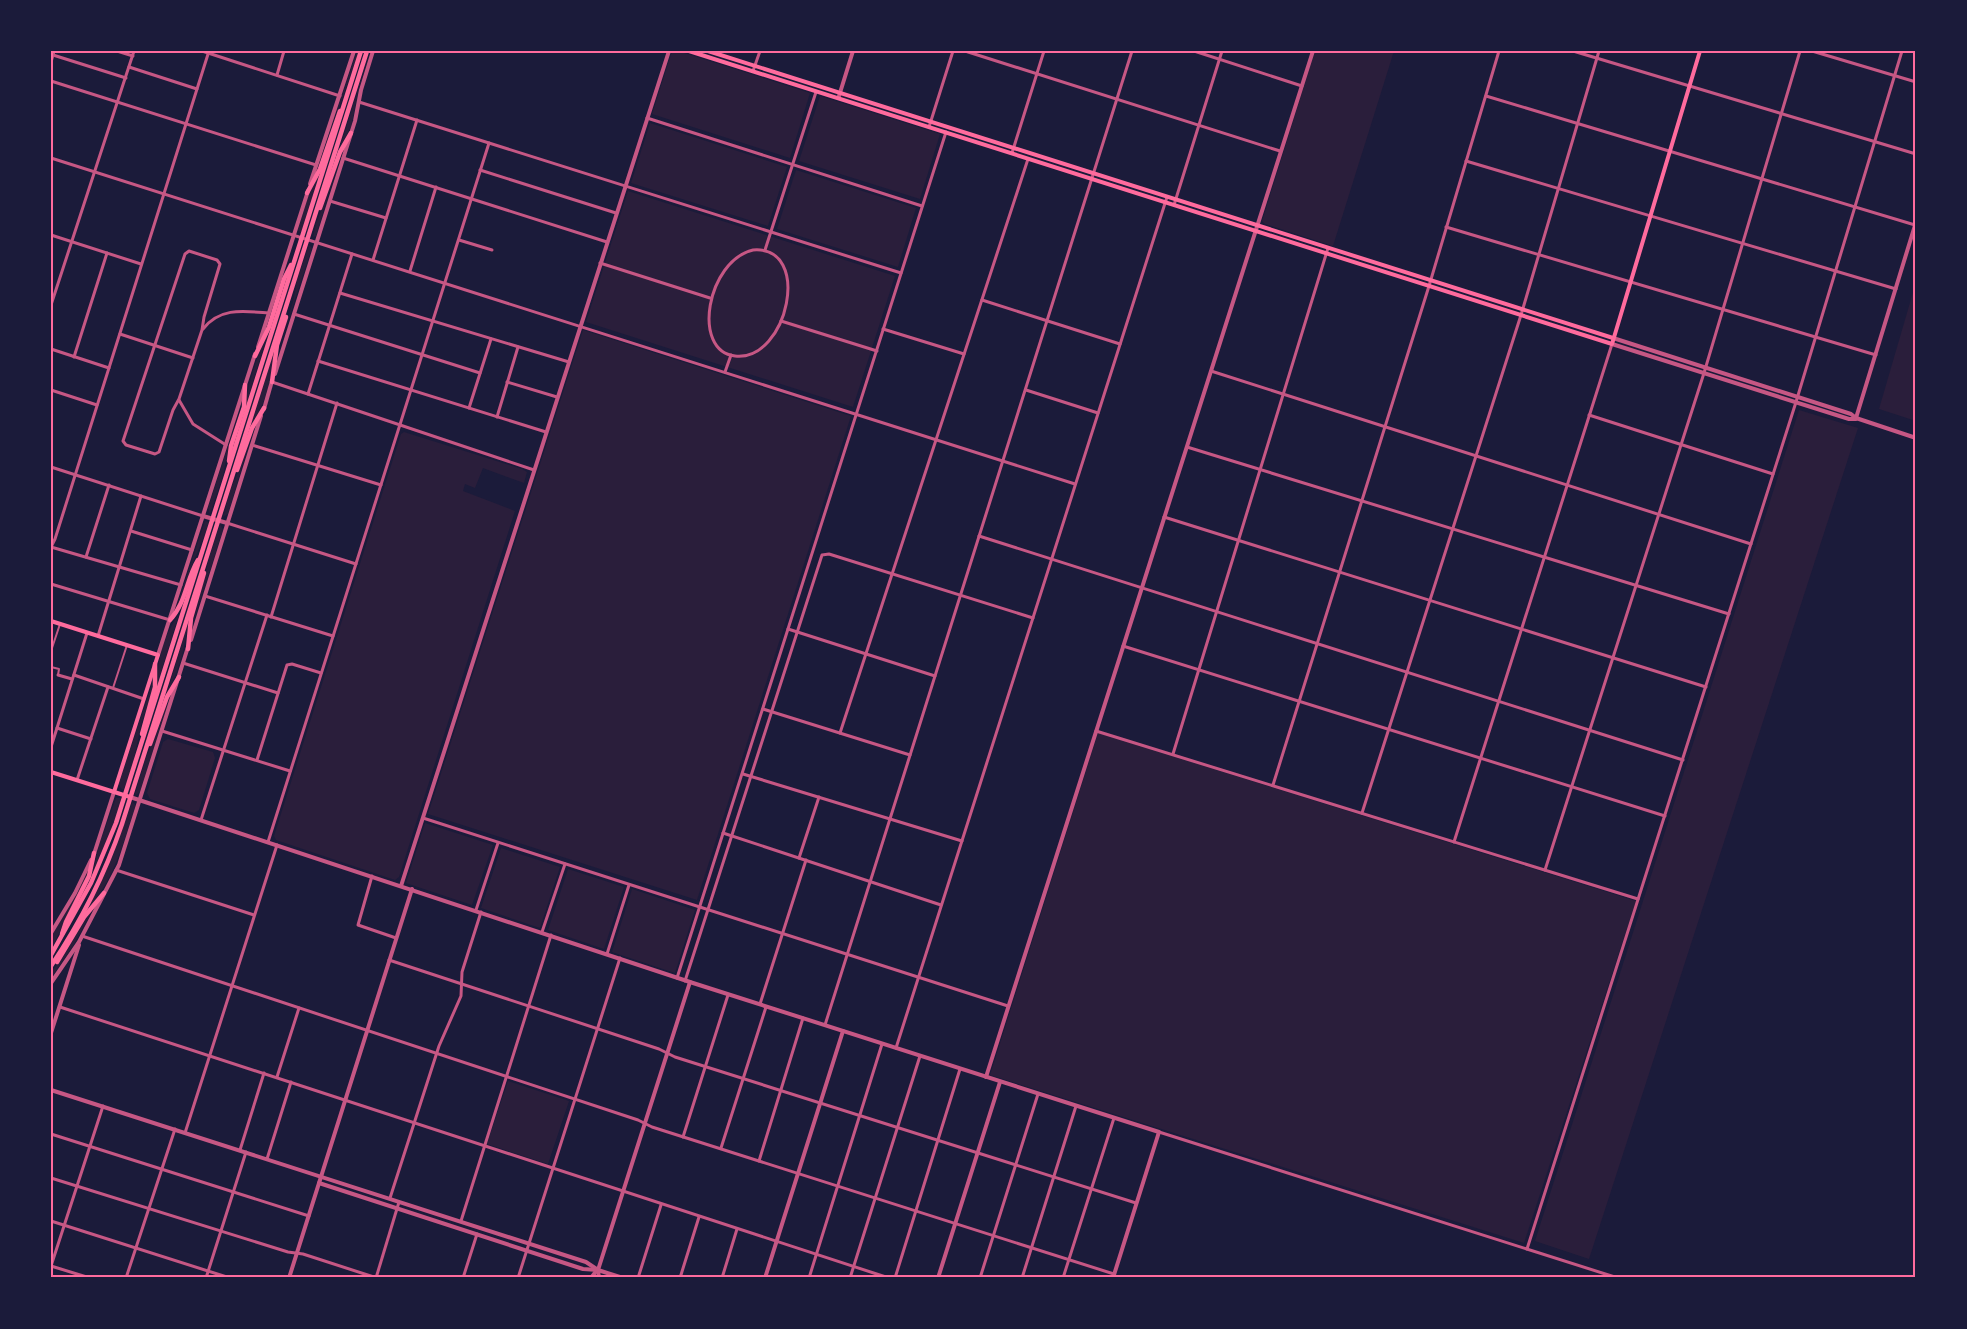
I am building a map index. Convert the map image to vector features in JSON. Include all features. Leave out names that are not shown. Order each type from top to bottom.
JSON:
[{"type":"highway","points":[[227,492],[294,283],[346,98],[362,51]]},
{"type":"highway","points":[[314,218],[367,51]]},
{"type":"highway","points":[[307,193],[321,167],[336,119],[346,98]]},
{"type":"highway","points":[[255,356],[269,327],[286,275],[325,197],[340,152],[351,133]]},
{"type":"highway","points":[[142,760],[204,563],[226,478],[297,255]]},
{"type":"highway","points":[[272,382],[277,345],[291,302],[294,283]]},
{"type":"highway","points":[[226,478],[231,446],[244,407],[245,385]]},
{"type":"highway","points":[[138,755],[202,553],[240,464],[252,426],[264,408]]},
{"type":"highway","points":[[170,620],[179,609],[192,571],[202,553]]},
{"type":"highway","points":[[188,649],[191,618],[203,580],[204,563]]},
{"type":"highway","points":[[51,968],[74,928],[116,841],[144,723],[155,687],[155,664]]},
{"type":"highway","points":[[51,955],[99,865],[155,732],[167,697],[179,677]]},
{"type":"highway","points":[[60,941],[66,922],[90,873],[94,853]]},
{"type":"highway","points":[[51,968],[64,952],[86,915],[105,893]]},
{"type":"main road","points":[[689,51],[816,91],[839,96]]},
{"type":"main road","points":[[708,51],[839,96],[1612,341],[1700,51]]},
{"type":"main road","points":[[930,124],[946,132],[1013,151]]},
{"type":"main road","points":[[51,621],[158,655],[114,792]]},
{"type":"main road","points":[[52,772],[128,796]]},
{"type":"street","points":[[117,51],[133,56]]},
{"type":"street","points":[[51,305],[134,51]]},
{"type":"street","points":[[202,51],[340,96]]},
{"type":"street","points":[[277,75],[284,51]]},
{"type":"street","points":[[158,655],[354,51]]},
{"type":"street","points":[[51,983],[82,936],[116,870],[330,201],[373,51]]},
{"type":"street","points":[[401,886],[669,51]]},
{"type":"street","points":[[753,71],[760,51]]},
{"type":"street","points":[[839,96],[853,51]]},
{"type":"street","points":[[930,124],[953,51]]},
{"type":"street","points":[[965,51],[1281,152]]},
{"type":"street","points":[[1013,151],[1044,51]]},
{"type":"street","points":[[825,1025],[1132,51]]},
{"type":"street","points":[[1194,51],[1302,86]]},
{"type":"street","points":[[1175,202],[1222,51]]},
{"type":"street","points":[[986,1077],[1313,51]]},
{"type":"street","points":[[1273,785],[1500,51]]},
{"type":"street","points":[[1573,51],[1916,154]]},
{"type":"street","points":[[1362,813],[1521,312],[1599,51]]},
{"type":"street","points":[[1545,870],[1705,370],[1800,51]]},
{"type":"street","points":[[1812,51],[1916,82]]},
{"type":"street","points":[[1527,1249],[1797,400],[1902,51]]},
{"type":"street","points":[[181,585],[51,547],[209,52]]},
{"type":"street","points":[[51,62],[54,53],[126,78]]},
{"type":"street","points":[[129,67],[197,89]]},
{"type":"street","points":[[51,81],[316,165]]},
{"type":"street","points":[[765,250],[816,91]]},
{"type":"street","points":[[1486,96],[1855,207],[1916,223],[1857,418]]},
{"type":"street","points":[[359,102],[901,273]]},
{"type":"street","points":[[647,118],[922,206]]},
{"type":"street","points":[[373,260],[417,120]]},
{"type":"street","points":[[677,978],[946,132]]},
{"type":"street","points":[[268,842],[489,143]]},
{"type":"street","points":[[840,733],[1029,156]]},
{"type":"street","points":[[51,158],[1075,484]]},
{"type":"street","points":[[343,158],[607,242]]},
{"type":"street","points":[[1466,161],[1896,289]]},
{"type":"street","points":[[480,170],[616,213]]},
{"type":"street","points":[[410,272],[436,187]]},
{"type":"street","points":[[896,1048],[1166,199]]},
{"type":"street","points":[[330,201],[386,219]]},
{"type":"street","points":[[1446,227],[1876,355]]},
{"type":"street","points":[[51,235],[141,264]]},
{"type":"street","points":[[458,239],[492,250]]},
{"type":"street","points":[[765,250],[779,259],[787,276],[787,300],[781,321],[770,340],[759,350],[745,356],[730,356],[719,347],[712,334],[709,320],[711,298],[720,274],[732,261],[747,251],[765,250]]},
{"type":"street","points":[[1173,754],[1327,251]]},
{"type":"street","points":[[187,252],[220,262],[202,330],[158,454],[124,443],[187,252]]},
{"type":"street","points":[[74,357],[107,253]]},
{"type":"street","points":[[308,393],[352,254]]},
{"type":"street","points":[[600,263],[711,298]]},
{"type":"street","points":[[340,293],[569,362]]},
{"type":"street","points":[[982,300],[1120,344]]},
{"type":"street","points":[[202,330],[212,319],[229,312],[268,313]]},
{"type":"street","points":[[294,314],[480,373]]},
{"type":"street","points":[[781,321],[877,351]]},
{"type":"street","points":[[884,329],[964,354]]},
{"type":"street","points":[[120,334],[193,358]]},
{"type":"street","points":[[469,408],[491,339]]},
{"type":"street","points":[[1454,842],[1612,341],[1850,419],[1857,418],[1916,438]]},
{"type":"street","points":[[497,417],[518,347]]},
{"type":"street","points":[[51,349],[109,368]]},
{"type":"street","points":[[725,372],[730,356]]},
{"type":"street","points":[[318,361],[546,432]]},
{"type":"street","points":[[1211,371],[1751,544]]},
{"type":"street","points":[[272,382],[534,470]]},
{"type":"street","points":[[507,382],[558,397]]},
{"type":"street","points":[[51,390],[97,405]]},
{"type":"street","points":[[1026,390],[1098,412]]},
{"type":"street","points":[[179,399],[193,424],[226,445]]},
{"type":"street","points":[[201,820],[245,683],[294,544],[337,403]]},
{"type":"street","points":[[1589,415],[1773,475]]},
{"type":"street","points":[[252,445],[381,485]]},
{"type":"street","points":[[1187,447],[1729,614]]},
{"type":"street","points":[[51,467],[356,564]]},
{"type":"street","points":[[86,557],[109,485]]},
{"type":"street","points":[[98,636],[141,496]]},
{"type":"street","points":[[1164,517],[1706,687]]},
{"type":"street","points":[[130,531],[192,550]]},
{"type":"street","points":[[979,536],[1683,760]]},
{"type":"street","points":[[591,1278],[598,1270],[623,1192],[667,1053],[708,910],[823,554],[1033,618]]},
{"type":"street","points":[[51,584],[170,620]]},
{"type":"street","points":[[204,596],[333,636]]},
{"type":"street","points":[[51,651],[60,624]]},
{"type":"street","points":[[788,629],[935,676]]},
{"type":"street","points":[[51,747],[87,633]]},
{"type":"street","points":[[113,689],[127,645]]},
{"type":"street","points":[[1123,646],[1665,816]]},
{"type":"street","points":[[183,663],[278,693]]},
{"type":"street","points":[[257,760],[285,668],[289,664],[321,673]]},
{"type":"street","points":[[51,667],[59,669],[58,675],[73,677],[144,699]]},
{"type":"street","points":[[77,780],[108,687]]},
{"type":"street","points":[[763,709],[910,755]]},
{"type":"street","points":[[57,728],[91,739]]},
{"type":"street","points":[[1096,730],[1638,899]]},
{"type":"street","points":[[162,731],[290,771]]},
{"type":"street","points":[[51,778],[52,772]]},
{"type":"street","points":[[742,774],[962,841]]},
{"type":"street","points":[[51,933],[94,853],[114,792]]},
{"type":"street","points":[[128,796],[766,1007],[1618,1278]]},
{"type":"street","points":[[799,858],[819,797]]},
{"type":"street","points":[[423,818],[1008,1006]]},
{"type":"street","points":[[723,833],[942,905]]},
{"type":"street","points":[[390,1198],[437,1052],[461,998],[462,972],[498,843]]},
{"type":"street","points":[[185,1133],[277,845]]},
{"type":"street","points":[[760,1005],[806,860]]},
{"type":"street","points":[[542,932],[565,864]]},
{"type":"street","points":[[116,870],[254,916]]},
{"type":"street","points":[[372,876],[358,925],[396,938]]},
{"type":"street","points":[[607,954],[629,885]]},
{"type":"street","points":[[289,1278],[412,889]]},
{"type":"street","points":[[461,1221],[551,935]]},
{"type":"street","points":[[82,936],[437,1052],[683,1137],[1069,1259],[1113,1276],[1159,1132]]},
{"type":"street","points":[[51,1033],[53,1019],[60,1006],[82,936]]},
{"type":"street","points":[[518,1278],[620,958]]},
{"type":"street","points":[[389,960],[705,1066],[1136,1203]]},
{"type":"street","points":[[683,1137],[728,994]]},
{"type":"street","points":[[60,1006],[889,1278]]},
{"type":"street","points":[[721,1149],[766,1007]]},
{"type":"street","points":[[277,1077],[299,1008]]},
{"type":"street","points":[[759,1161],[803,1018]]},
{"type":"street","points":[[765,1278],[843,1031]]},
{"type":"street","points":[[809,1278],[882,1044]]},
{"type":"street","points":[[850,1278],[920,1056]]},
{"type":"street","points":[[895,1278],[960,1069]]},
{"type":"street","points":[[240,1150],[264,1073]]},
{"type":"street","points":[[267,1159],[291,1082]]},
{"type":"street","points":[[939,1278],[1000,1082]]},
{"type":"street","points":[[51,1090],[586,1262],[598,1270],[599,1278]]},
{"type":"street","points":[[980,1278],[1038,1094]]},
{"type":"street","points":[[90,1278],[51,1266],[103,1106]]},
{"type":"street","points":[[1022,1278],[1076,1106]]},
{"type":"street","points":[[1063,1278],[1114,1118]]},
{"type":"street","points":[[126,1278],[175,1129]]},
{"type":"street","points":[[51,1134],[309,1216]]},
{"type":"street","points":[[206,1278],[246,1152]]},
{"type":"street","points":[[51,1178],[376,1278],[399,1201]]},
{"type":"street","points":[[319,1183],[583,1269],[598,1270],[623,1278]]},
{"type":"street","points":[[638,1278],[661,1204]]},
{"type":"street","points":[[680,1278],[699,1217]]},
{"type":"street","points":[[51,1221],[230,1278]]},
{"type":"street","points":[[722,1278],[737,1229]]},
{"type":"street","points":[[463,1278],[477,1234]]},
{"type":"shaded area","points":[[357,51],[359,51],[317,171]]},
{"type":"shaded area","points":[[370,51],[351,127],[340,147]]},
{"type":"shaded area","points":[[672,51],[810,93],[790,158],[652,114]]},
{"type":"shaded area","points":[[1315,51],[1394,51],[1333,246],[1265,224],[1262,221]]},
{"type":"shaded area","points":[[820,96],[940,134],[920,199],[799,161]]},
{"type":"shaded area","points":[[650,123],[787,167],[768,226],[631,183]]},
{"type":"shaded area","points":[[342,150],[316,236],[313,237],[316,223]]},
{"type":"shaded area","points":[[796,170],[916,208],[898,267],[777,229]]},
{"type":"shaded area","points":[[318,177],[300,232],[298,230],[310,190]]},
{"type":"shaded area","points":[[628,191],[895,276],[853,407],[586,322]]},
{"type":"shaded area","points":[[309,245],[312,248],[278,351],[293,302],[297,280]]},
{"type":"shaded area","points":[[1916,282],[1916,421],[1879,409]]},
{"type":"shaded area","points":[[583,330],[851,416],[697,900],[428,814]]},
{"type":"shaded area","points":[[268,333],[246,405],[245,405],[254,368]]},
{"type":"shaded area","points":[[274,350],[273,368],[268,388],[261,408],[252,423]]},
{"type":"shaded area","points":[[241,406],[229,445],[223,476],[210,514],[208,508]]},
{"type":"shaded area","points":[[1799,410],[1858,428],[1589,1259],[1535,1241]]},
{"type":"shaded area","points":[[254,427],[228,514],[223,517],[230,491]]},
{"type":"shaded area","points":[[404,432],[527,472],[524,483],[483,468],[475,488],[465,484],[463,491],[515,511],[399,877],[395,880],[276,840],[274,836],[401,434]]},
{"type":"shaded area","points":[[205,521],[209,522],[175,611]]},
{"type":"shaded area","points":[[220,524],[223,530],[192,626],[210,555]]},
{"type":"shaded area","points":[[179,614],[157,683],[158,665],[163,647]]},
{"type":"shaded area","points":[[188,623],[181,660],[167,693]]},
{"type":"shaded area","points":[[153,681],[151,697],[123,790],[119,783]]},
{"type":"shaded area","points":[[170,696],[140,792],[136,795],[145,760]]},
{"type":"shaded area","points":[[1098,733],[1636,901],[1524,1243],[990,1075]]},
{"type":"shaded area","points":[[168,739],[213,752],[215,758],[199,810],[194,813],[150,799],[147,793],[163,742]]},
{"type":"shaded area","points":[[116,798],[121,798],[121,802],[93,872],[99,845]]},
{"type":"shaded area","points":[[132,802],[135,807],[117,861],[104,886],[87,909],[111,860]]},
{"type":"shaded area","points":[[425,823],[493,845],[472,905],[406,883]]},
{"type":"shaded area","points":[[501,848],[560,867],[540,928],[481,908]]},
{"type":"shaded area","points":[[568,869],[624,887],[604,949],[548,930]]},
{"type":"shaded area","points":[[89,871],[51,950],[51,937]]},
{"type":"shaded area","points":[[632,889],[695,910],[675,973],[612,952]]},
{"type":"shaded area","points":[[92,911],[73,946],[51,978],[51,972]]},
{"type":"shaded area","points":[[508,1081],[569,1101],[548,1164],[487,1144]]}]
